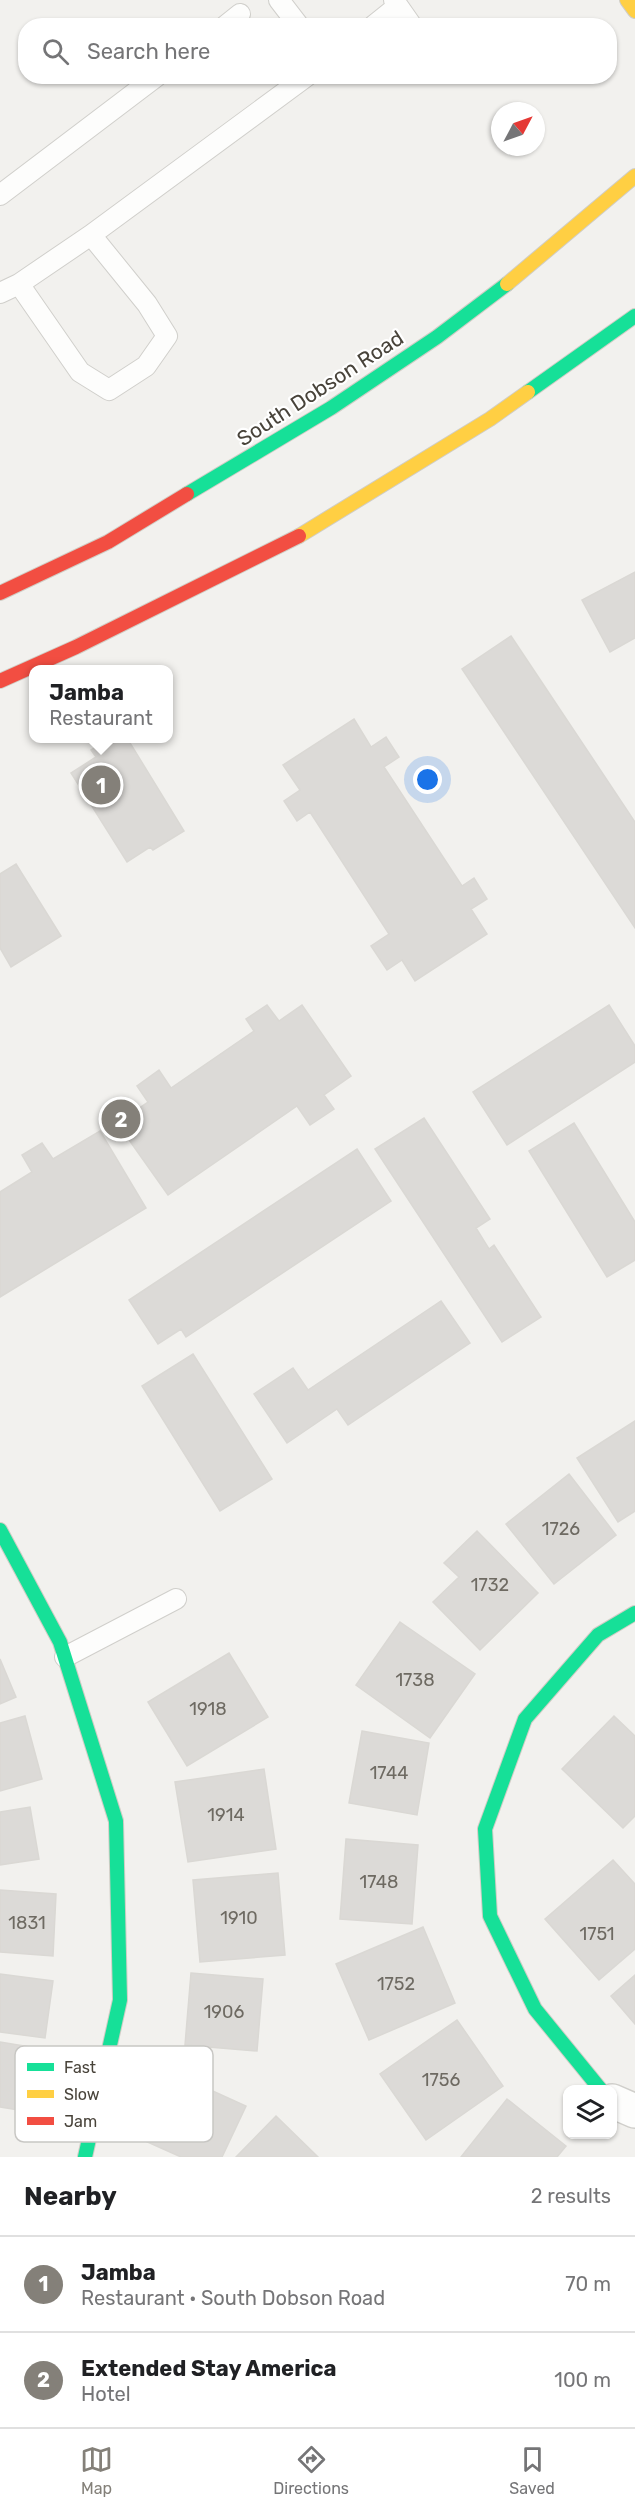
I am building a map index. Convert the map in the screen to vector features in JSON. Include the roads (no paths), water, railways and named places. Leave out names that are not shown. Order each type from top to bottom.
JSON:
[{"type":"main road","points":[[627,0],[635,10]]},
{"type":"main road","name":"South Dobson Road","points":[[0,593],[108,542],[331,408],[437,337],[524,271],[635,176]]},
{"type":"main road","points":[[37,665],[76,648],[314,528],[490,419],[635,316]]},
{"type":"main road","points":[[0,681],[29,668]]},
{"type":"main road","points":[[0,1530],[60,1642],[116,1821],[120,2000],[110,2046]]},
{"type":"main road","points":[[597,2085],[535,2008],[490,1916],[485,1829],[525,1719],[598,1635],[635,1612]]},
{"type":"main road","points":[[85,2157],[88,2142]]},
{"type":"street","points":[[617,2103],[635,2111]]},
{"type":"lane","points":[[279,0],[293,18]]},
{"type":"lane","points":[[381,18],[396,3],[406,18]]},
{"type":"lane","points":[[0,195],[146,84]]},
{"type":"lane","points":[[0,293],[18,284],[92,235],[296,84]]},
{"type":"lane","points":[[18,284],[80,372],[109,390],[146,366],[167,336],[147,304],[92,235]]},
{"type":"lane","points":[[65,1657],[176,1599]]},
{"type":"place","name":"Jamba","points":[[101,785]]},
{"type":"place","name":"Extended Stay America","points":[[121,1119]]}]
